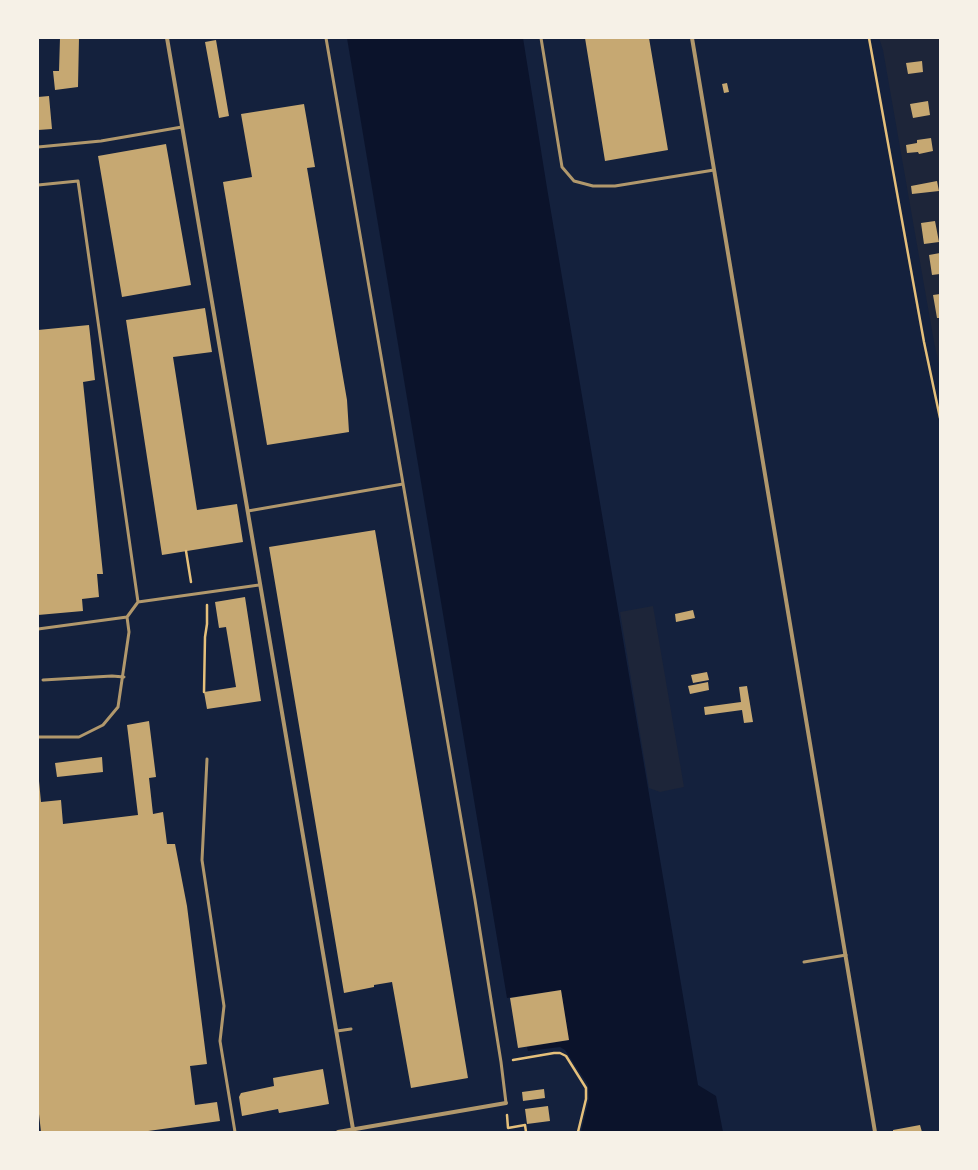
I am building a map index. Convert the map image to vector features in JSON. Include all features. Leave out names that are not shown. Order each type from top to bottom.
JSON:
[{"type":"street","points":[[167,38],[353,1131]]},
{"type":"street","points":[[692,38],[875,1132]]},
{"type":"street","points":[[338,1132],[353,1131],[506,1103]]},
{"type":"lane","points":[[326,38],[474,892],[501,1062],[506,1103]]},
{"type":"lane","points":[[541,38],[562,167],[574,181],[593,186],[615,186],[714,170]]},
{"type":"lane","points":[[38,147],[101,141],[182,127]]},
{"type":"lane","points":[[38,185],[78,181],[138,602],[128,618],[129,632],[124,677],[118,707],[103,725],[79,737],[38,738]]},
{"type":"lane","points":[[248,511],[403,484]]},
{"type":"lane","points":[[138,602],[259,585]]},
{"type":"lane","points":[[38,629],[128,618]]},
{"type":"lane","points":[[43,680],[112,676],[124,677]]},
{"type":"lane","points":[[206,759],[202,860],[224,1006],[220,1041],[234,1132]]},
{"type":"lane","points":[[804,962],[846,955]]},
{"type":"lane","points":[[336,1032],[351,1029]]},
{"type":"path","points":[[869,38],[924,342],[940,418]]},
{"type":"path","points":[[186,551],[191,582],[197,582]]},
{"type":"path","points":[[204,692],[205,637],[207,624],[206,605]]},
{"type":"path","points":[[501,1062],[554,1053],[560,1053],[566,1056],[586,1088],[586,1099],[578,1132]]},
{"type":"path","points":[[506,1103],[508,1128],[525,1125],[526,1132]]},
{"type":"shaded area","points":[[347,38],[523,38],[698,1085],[716,1096],[723,1132],[581,1132],[589,1099],[588,1085],[565,1050],[560,1047],[528,1051],[527,1047],[569,1040],[561,990],[507,998]]},
{"type":"shaded area","points":[[879,38],[940,38],[940,369],[883,50]]},
{"type":"shaded area","points":[[653,606],[684,787],[660,792],[649,788],[620,612]]},
{"type":"building","points":[[60,38],[79,38],[78,87],[55,90],[53,71],[59,71]]},
{"type":"building","points":[[585,38],[649,38],[668,150],[605,161]]},
{"type":"building","points":[[216,40],[229,116],[219,118],[205,42]]},
{"type":"building","points":[[922,61],[923,72],[908,74],[906,63]]},
{"type":"building","points":[[727,83],[729,92],[724,93],[722,84]]},
{"type":"building","points":[[49,96],[52,129],[38,130],[38,97]]},
{"type":"building","points":[[928,101],[930,115],[913,118],[910,104]]},
{"type":"building","points":[[304,104],[315,167],[307,168],[347,400],[349,432],[267,445],[223,182],[252,177],[241,114]]},
{"type":"building","points":[[931,138],[933,151],[919,154],[918,152],[907,153],[906,145],[917,143],[917,140]]},
{"type":"building","points":[[166,144],[191,285],[122,297],[98,156]]},
{"type":"building","points":[[937,181],[939,191],[912,194],[911,186]]},
{"type":"building","points":[[935,221],[939,242],[924,244],[921,223]]},
{"type":"building","points":[[940,253],[940,274],[932,275],[929,255]]},
{"type":"building","points":[[940,294],[940,318],[937,318],[933,295]]},
{"type":"building","points":[[205,308],[212,352],[173,357],[197,510],[237,504],[243,542],[162,555],[126,320]]},
{"type":"building","points":[[89,325],[95,380],[83,382],[103,574],[97,574],[99,597],[82,599],[83,611],[38,615],[38,330]]},
{"type":"building","points":[[375,530],[468,1078],[411,1088],[392,982],[344,993],[269,547]]},
{"type":"building","points":[[245,597],[261,701],[207,709],[204,692],[236,687],[226,627],[219,628],[215,602]]},
{"type":"building","points":[[693,610],[695,618],[676,622],[675,614]]},
{"type":"building","points":[[707,672],[709,680],[693,683],[691,675]]},
{"type":"building","points":[[708,682],[709,690],[690,694],[688,686]]},
{"type":"building","points":[[747,686],[753,722],[744,723],[742,710],[705,715],[704,707],[741,702],[739,687]]},
{"type":"building","points":[[149,721],[156,777],[149,778],[153,814],[163,812],[167,844],[175,844],[187,906],[207,1064],[190,1066],[195,1105],[217,1102],[220,1121],[141,1132],[41,1132],[38,1105],[38,781],[41,802],[61,800],[63,824],[138,815],[127,725]]},
{"type":"building","points":[[102,757],[103,772],[57,777],[55,763]]},
{"type":"building","points":[[561,990],[569,1040],[518,1048],[510,998]]},
{"type":"building","points":[[323,1069],[329,1104],[279,1113],[278,1109],[242,1116],[239,1097],[241,1093],[274,1086],[273,1078]]},
{"type":"building","points":[[544,1089],[545,1098],[523,1101],[522,1092]]},
{"type":"building","points":[[548,1106],[550,1121],[527,1124],[525,1109]]},
{"type":"building","points":[[920,1125],[922,1132],[893,1132],[893,1130]]}]
